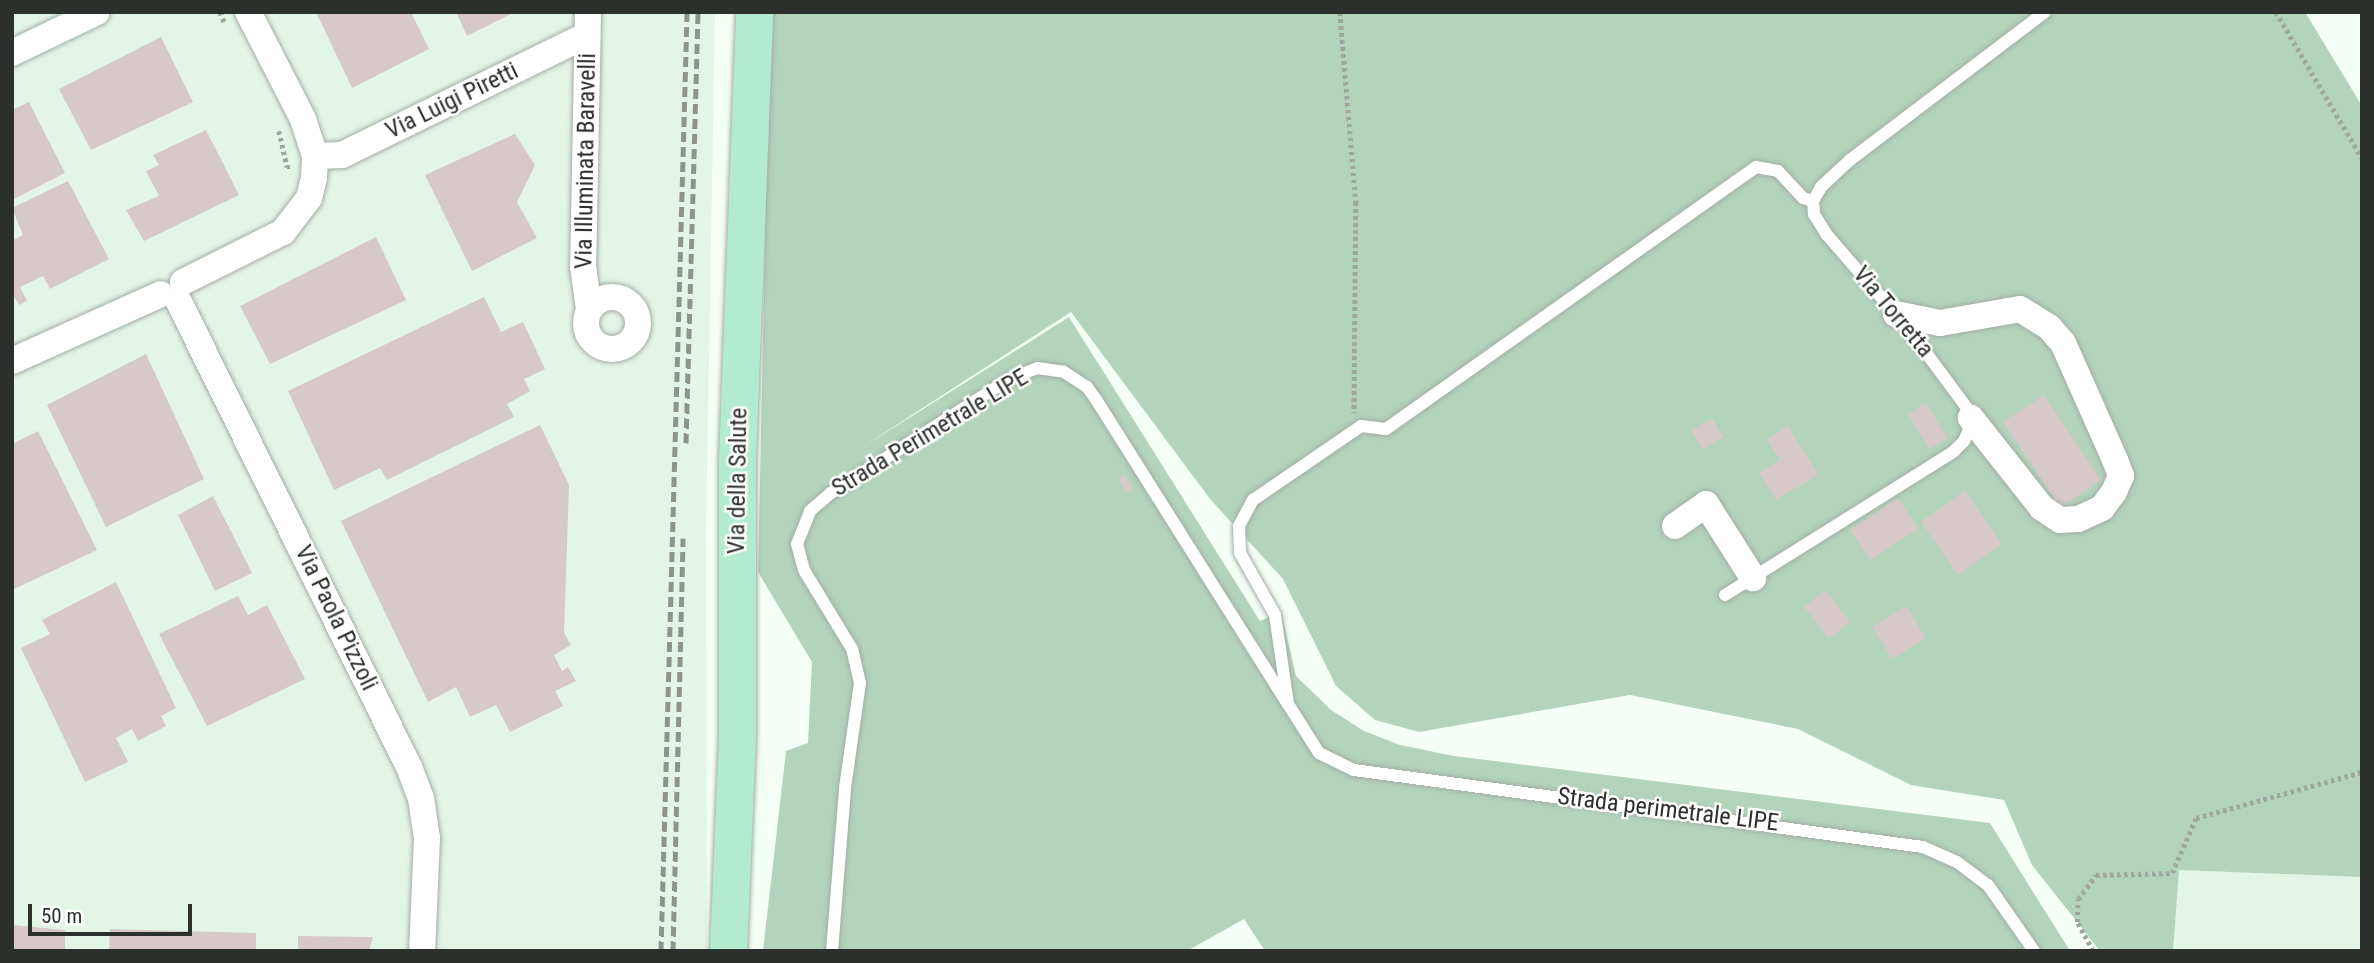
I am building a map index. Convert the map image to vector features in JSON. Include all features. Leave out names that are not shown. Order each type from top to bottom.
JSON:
[{"type":"street","points":[[12,53],[97,12]]},
{"type":"street","points":[[171,300],[212,267],[283,232],[309,198],[304,161],[303,119],[248,12]]},
{"type":"street","name":"Via della Salute","points":[[729,951],[737,733],[737,458],[754,12]]},
{"type":"street","name":"Via Luigi Piretti","points":[[304,161],[342,155],[587,24]]},
{"type":"street","name":"Via Illuminata Baravelli","points":[[587,24],[583,266],[589,310]]},
{"type":"street","points":[[12,361],[171,300],[194,294],[212,267]]},
{"type":"street","name":"Via Paola Pizzoli","points":[[171,300],[409,767],[427,838],[422,951]]},
{"type":"street","points":[[1896,314],[1940,323],[2020,309],[2049,327],[2063,343],[2115,460],[2121,476],[2114,492],[2102,508],[2078,519],[2060,520],[2042,508],[1970,418]]},
{"type":"street","points":[[1675,526],[1706,504],[1753,578]]},
{"type":"lane","points":[[1288,704],[1275,615],[1240,553],[1239,526],[1253,500],[1361,426],[1386,429],[1756,167],[1778,171],[1803,198],[1813,201],[1821,187],[1850,160],[2045,12]]},
{"type":"lane","name":"Via Torretta","points":[[1813,201],[1814,214],[1826,235],[1945,374],[1970,418]]},
{"type":"lane","name":"Strada Perimetrale LIPE","points":[[832,951],[844,798],[860,683],[843,630],[803,569],[798,556],[799,533],[810,511],[831,493],[1009,379],[1037,368],[1049,369],[1064,372],[1087,387],[1288,704]]},
{"type":"lane","points":[[1725,595],[1953,452],[1964,440],[1970,418]]},
{"type":"lane","name":"Strada perimetrale LIPE","points":[[1288,704],[1319,753],[1354,770],[1790,826],[1923,847],[1957,862],[1988,885],[2035,951]]},
{"type":"path","points":[[1340,12],[1356,202],[1351,408],[1361,426]]},
{"type":"path","points":[[2276,12],[2362,158]]},
{"type":"path","points":[[280,131],[287,167],[304,161]]},
{"type":"path","points":[[2093,951],[2077,922],[2078,899],[2096,875],[2172,873],[2196,818],[2362,772]]},
{"type":"shaded area","points":[[12,12],[715,12],[706,530],[707,951],[12,951]]},
{"type":"shaded area","points":[[2178,870],[2362,877],[2362,951],[2173,951]]},
{"type":"green space","points":[[770,12],[2305,12],[2362,106],[2362,877],[2179,870],[2173,951],[2100,951],[2032,865],[2004,800],[1911,785],[1798,729],[1630,695],[1419,732],[1375,720],[1336,686],[1283,579],[1210,499],[1071,312],[858,450],[1069,317],[1260,621],[1281,612],[1296,676],[1331,710],[1364,731],[1400,745],[1454,756],[1990,823],[2070,951],[1265,951],[1244,919],[1187,951],[763,951],[786,751],[808,743],[812,662],[758,572]]},
{"type":"building","points":[[316,12],[411,12],[429,49],[352,88]]},
{"type":"building","points":[[456,12],[515,12],[467,36]]},
{"type":"building","points":[[161,37],[193,102],[91,150],[59,89]]},
{"type":"building","points":[[29,102],[65,173],[12,200],[12,110]]},
{"type":"building","points":[[206,130],[239,195],[144,241],[126,210],[159,196],[146,171],[159,165],[153,155]]},
{"type":"building","points":[[515,134],[535,165],[517,202],[537,238],[472,271],[425,175]]},
{"type":"building","points":[[68,181],[109,259],[50,289],[43,276],[20,287],[27,301],[19,305],[12,293],[12,241],[23,235],[12,208]]},
{"type":"building","points":[[376,237],[406,300],[270,364],[240,306]]},
{"type":"building","points":[[484,297],[501,332],[523,322],[545,369],[524,379],[530,391],[507,404],[514,417],[387,480],[380,468],[334,490],[288,391]]},
{"type":"building","points":[[146,354],[204,479],[106,527],[47,405]]},
{"type":"building","points":[[2044,395],[2101,480],[2060,507],[2003,422]]},
{"type":"building","points":[[1926,403],[1947,438],[1929,449],[1908,414]]},
{"type":"building","points":[[1712,419],[1723,437],[1703,450],[1691,431]]},
{"type":"building","points":[[540,425],[569,485],[564,633],[571,645],[554,655],[562,671],[568,667],[576,681],[555,691],[563,706],[510,732],[496,705],[470,717],[456,687],[428,702],[341,521]]},
{"type":"building","points":[[1788,426],[1818,475],[1776,500],[1759,473],[1780,460],[1767,439]]},
{"type":"building","points":[[38,431],[97,550],[12,590],[12,444]]},
{"type":"building","points":[[1124,475],[1133,488],[1127,493],[1118,480]]},
{"type":"building","points":[[1965,491],[2002,544],[1958,575],[1921,522]]},
{"type":"building","points":[[213,496],[252,573],[215,591],[178,515]]},
{"type":"building","points":[[1898,498],[1918,529],[1870,560],[1850,530]]},
{"type":"building","points":[[116,582],[176,708],[161,716],[166,726],[138,741],[132,729],[116,738],[128,762],[85,782],[21,648],[50,634],[42,620]]},
{"type":"building","points":[[1825,590],[1850,622],[1829,638],[1804,607]]},
{"type":"building","points":[[238,596],[248,615],[267,605],[305,679],[207,726],[159,634]]},
{"type":"building","points":[[1906,606],[1926,638],[1892,659],[1872,627]]},
{"type":"building","points":[[12,925],[65,930],[65,951],[12,951]]},
{"type":"building","points":[[110,929],[256,933],[256,951],[109,951]]},
{"type":"building","points":[[298,936],[373,937],[369,951],[298,951]]},
{"type":"railway","points":[[661,951],[687,12]]},
{"type":"railway","points":[[686,443],[698,12]]},
{"type":"railway","points":[[673,951],[683,538]]}]
